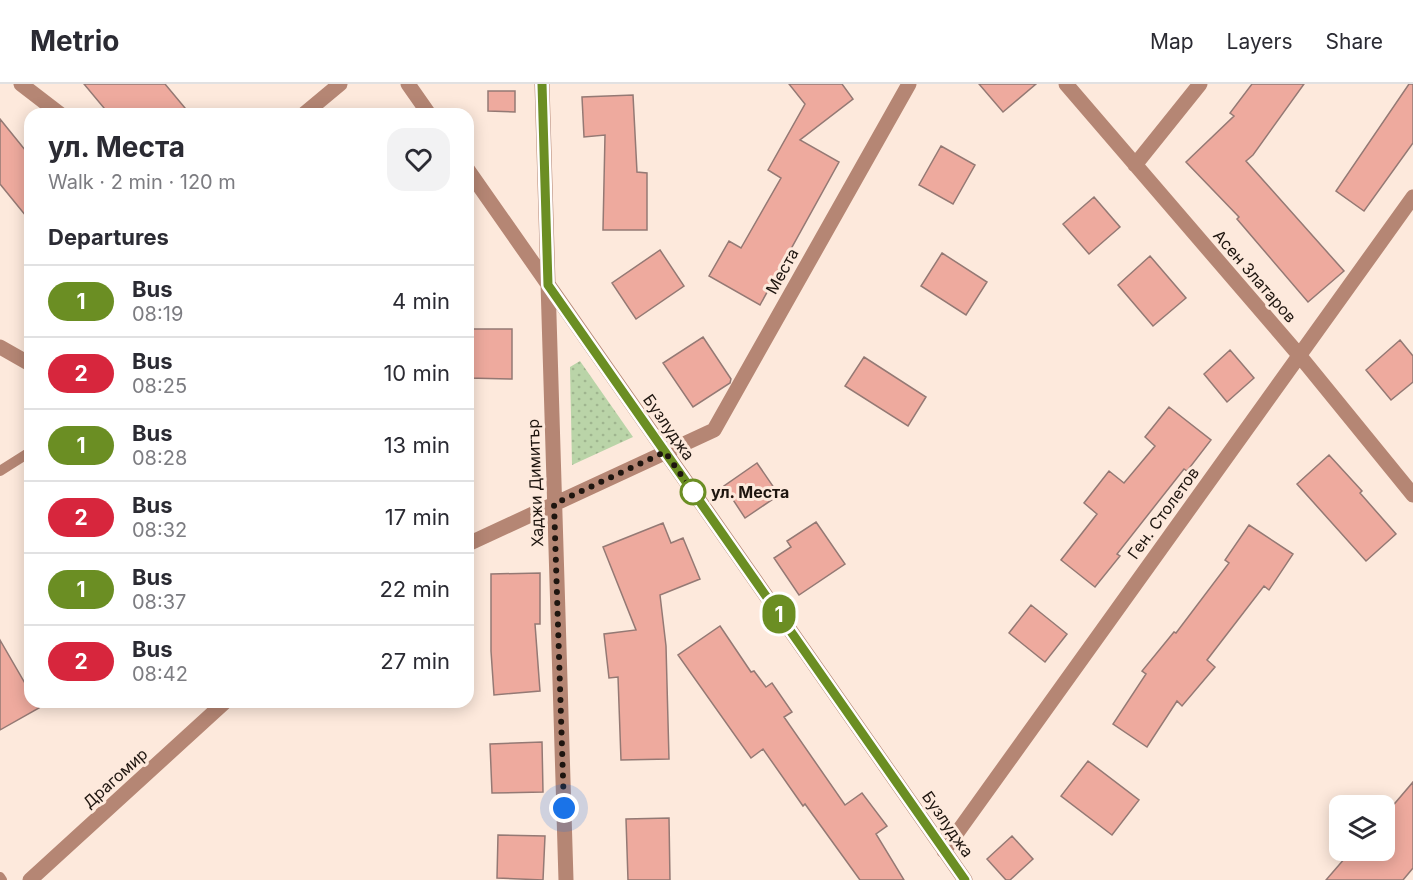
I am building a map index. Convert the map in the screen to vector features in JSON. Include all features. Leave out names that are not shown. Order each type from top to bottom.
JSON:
[{"type":"street","points":[[21,84],[52,108]]},
{"type":"street","points":[[311,108],[340,84]]},
{"type":"street","points":[[408,84],[425,108]]},
{"type":"street","name":"Хаджи Димитър","points":[[542,84],[566,880]]},
{"type":"street","name":"Места","points":[[665,452],[714,430],[909,84]]},
{"type":"street","name":"Асен Златаров","points":[[1066,84],[1299,355],[1413,495]]},
{"type":"street","points":[[1135,165],[1200,84]]},
{"type":"street","name":"Бузлуджа","points":[[474,179],[965,880]]},
{"type":"street","name":"Ген. Столетов","points":[[944,851],[1413,197]]},
{"type":"street","points":[[0,347],[24,361]]},
{"type":"street","points":[[474,541],[665,452]]},
{"type":"street","name":"Драгомир","points":[[30,880],[218,708]]},
{"type":"lane","points":[[0,471],[24,456]]},
{"type":"green space","points":[[580,361],[633,437],[572,465],[570,367]]},
{"type":"building","points":[[84,84],[165,84],[185,108],[104,108]]},
{"type":"building","points":[[789,84],[842,84],[853,99],[800,140],[839,162],[760,305],[709,276],[729,241],[741,248],[781,178],[768,170],[805,104]]},
{"type":"building","points":[[979,84],[1036,84],[1003,112]]},
{"type":"building","points":[[1252,84],[1304,84],[1253,155],[1246,161],[1344,271],[1308,302],[1237,219],[1239,217],[1186,162],[1234,116],[1230,113]]},
{"type":"building","points":[[1409,84],[1413,84],[1413,143],[1364,211],[1336,191]]},
{"type":"building","points":[[488,91],[515,91],[515,112],[488,111]]},
{"type":"building","points":[[633,95],[637,172],[647,173],[647,230],[603,230],[605,135],[584,137],[582,97]]},
{"type":"building","points":[[0,119],[24,149],[24,214],[0,184]]},
{"type":"building","points":[[941,146],[975,165],[953,204],[919,185]]},
{"type":"building","points":[[1094,197],[1120,227],[1089,254],[1063,224]]},
{"type":"building","points":[[660,250],[684,286],[636,319],[612,283]]},
{"type":"building","points":[[942,253],[987,282],[966,315],[921,286]]},
{"type":"building","points":[[1150,256],[1186,298],[1153,326],[1118,285]]},
{"type":"building","points":[[474,329],[512,329],[512,379],[474,378]]},
{"type":"building","points":[[703,337],[731,379],[730,383],[693,407],[663,363]]},
{"type":"building","points":[[1400,340],[1413,356],[1413,382],[1391,400],[1366,370]]},
{"type":"building","points":[[1230,350],[1254,378],[1227,402],[1204,374]]},
{"type":"building","points":[[864,357],[926,397],[908,426],[845,386]]},
{"type":"building","points":[[1169,407],[1211,440],[1187,471],[1184,469],[1117,554],[1120,556],[1095,587],[1061,560],[1097,514],[1084,503],[1109,471],[1124,483],[1155,446],[1145,437]]},
{"type":"building","points":[[1329,455],[1362,491],[1360,493],[1396,534],[1366,561],[1297,484]]},
{"type":"building","points":[[757,463],[779,495],[745,518],[724,486]]},
{"type":"building","points":[[816,522],[845,564],[799,595],[774,558],[791,547],[787,541]]},
{"type":"building","points":[[663,523],[671,543],[683,538],[700,579],[660,595],[666,646],[669,759],[621,760],[618,677],[609,678],[604,634],[636,630],[603,547]]},
{"type":"building","points":[[1249,525],[1293,554],[1269,590],[1264,586],[1207,660],[1215,667],[1182,706],[1177,701],[1147,747],[1113,724],[1146,674],[1142,671],[1174,632],[1176,633],[1229,563],[1225,560]]},
{"type":"building","points":[[540,573],[540,624],[535,624],[540,691],[494,695],[491,651],[491,574]]},
{"type":"building","points":[[1031,605],[1067,634],[1045,662],[1009,633]]},
{"type":"building","points":[[720,626],[751,672],[754,671],[766,687],[772,683],[792,712],[784,717],[845,805],[862,793],[887,826],[876,834],[904,880],[860,880],[763,749],[751,758],[678,655]]},
{"type":"building","points":[[0,640],[24,682],[24,708],[39,708],[0,730]]},
{"type":"building","points":[[542,742],[543,792],[492,793],[490,744]]},
{"type":"building","points":[[1088,761],[1139,800],[1112,835],[1061,796]]},
{"type":"building","points":[[1413,782],[1413,868],[1403,880],[1326,880],[1342,861],[1395,861],[1395,803]]},
{"type":"building","points":[[669,818],[670,880],[628,880],[626,819]]},
{"type":"building","points":[[498,835],[545,836],[543,880],[497,878]]},
{"type":"building","points":[[1012,836],[1033,859],[1010,880],[1006,880],[987,859]]},
{"type":"bus line","name":"1","points":[[542,84],[548,285],[965,880]]},
{"type":"place","name":"ул. Места","points":[[693,492]]},
{"type":"route","points":[[564,808],[554,504],[665,452],[693,492]]}]
